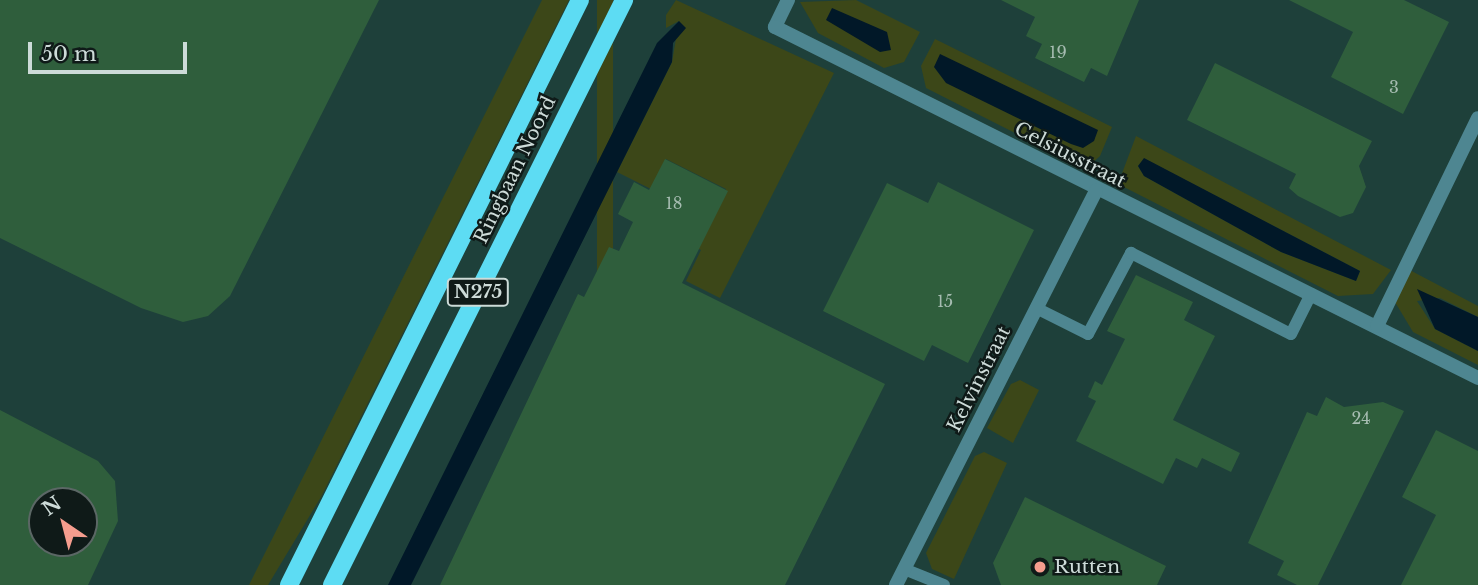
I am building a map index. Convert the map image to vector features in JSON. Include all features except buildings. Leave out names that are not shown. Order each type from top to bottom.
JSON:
[{"type":"main road","name":"Ringbaan Noord","points":[[289,585],[580,0]]},
{"type":"main road","name":"Ringbaan Noord","points":[[332,585],[624,0]]},
{"type":"street","name":"Celsiusstraat","points":[[788,0],[775,27],[1096,191],[1377,326],[1478,378]]},
{"type":"street","points":[[1377,326],[1478,118]]},
{"type":"street","name":"Kelvinstraat","points":[[896,585],[1096,191]]},
{"type":"lane","points":[[1036,308],[1088,334],[1131,253],[1291,334],[1311,294]]},
{"type":"lane","points":[[904,569],[944,585]]},
{"type":"shaded area","points":[[0,0],[1478,0],[1478,585],[0,585]]},
{"type":"green space","points":[[542,0],[569,0],[321,497],[268,585],[249,585]]},
{"type":"green space","points":[[597,0],[613,0],[613,585],[597,585]]},
{"type":"green space","points":[[676,0],[834,73],[720,298],[686,281],[701,250],[682,241],[711,220],[726,189],[666,159],[651,189],[617,172],[672,62],[679,21],[666,28],[666,15]]},
{"type":"green space","points":[[856,0],[920,32],[904,62],[884,68],[818,33],[800,2]]},
{"type":"green space","points":[[935,39],[1112,127],[1100,156],[1086,169],[926,88],[921,66]]},
{"type":"green space","points":[[1136,136],[1391,270],[1373,294],[1338,296],[1118,184]],"holes":[[[1145,159],[1360,271],[1356,281],[1281,252],[1144,176],[1138,166]]]},
{"type":"green space","points":[[1404,267],[1478,306],[1478,317],[1440,298],[1417,301],[1435,329],[1478,351],[1478,365],[1413,332],[1395,302]]},
{"type":"green space","points":[[1020,380],[1039,390],[1013,443],[987,428],[1011,384]]},
{"type":"green space","points":[[984,452],[1007,463],[954,579],[932,569],[926,553],[975,456]]},
{"type":"water","points":[[832,8],[887,32],[891,50],[880,52],[826,20]]},
{"type":"water","points":[[679,21],[686,28],[673,43],[672,62],[411,585],[388,585],[657,43]]},
{"type":"water","points":[[940,54],[1098,130],[1094,141],[1083,148],[1071,144],[946,83],[934,67]]},
{"type":"water","points":[[1144,158],[1360,271],[1356,281],[1281,252],[1144,176],[1138,166]]},
{"type":"water","points":[[1417,289],[1478,317],[1478,351],[1435,329]]},
{"type":"place","name":"Rutten","points":[[1040,567]]}]
